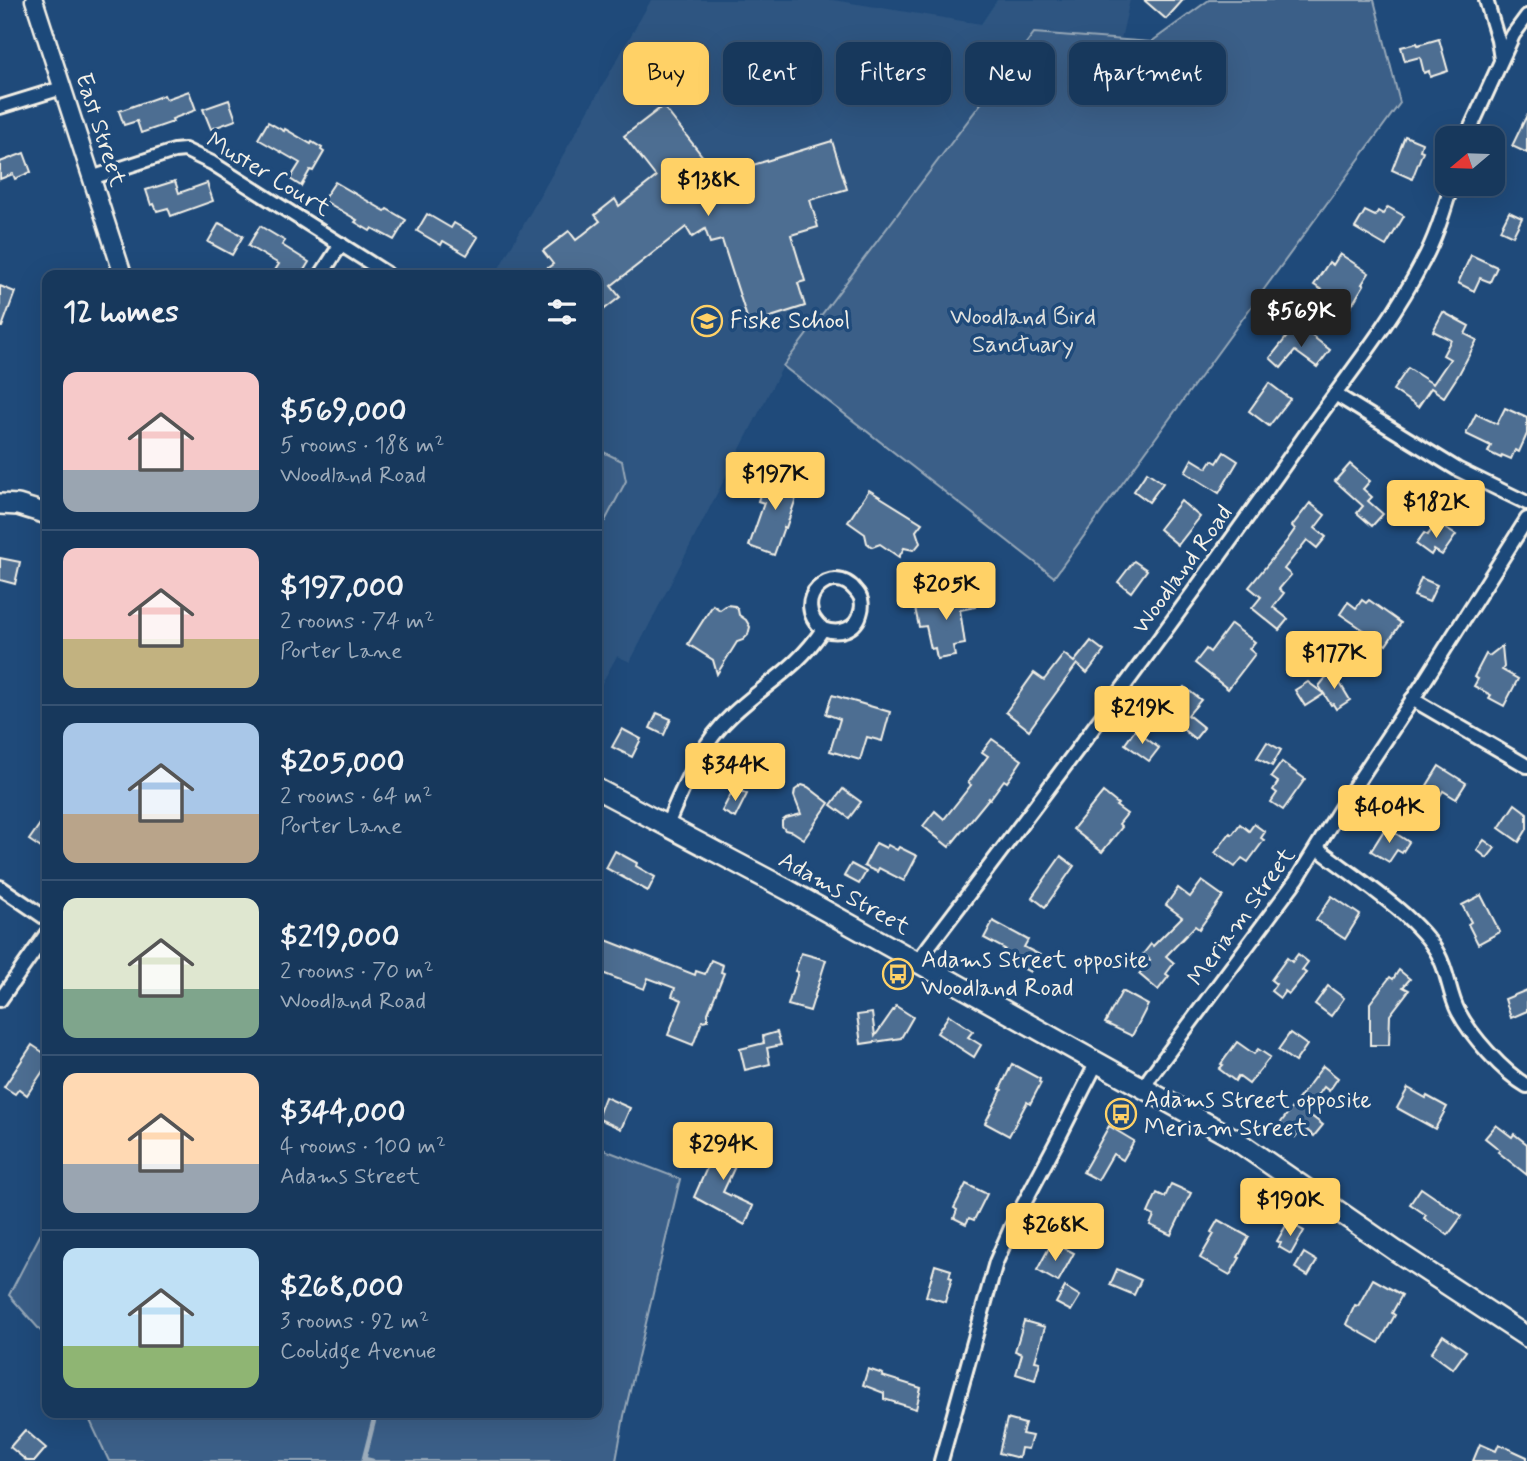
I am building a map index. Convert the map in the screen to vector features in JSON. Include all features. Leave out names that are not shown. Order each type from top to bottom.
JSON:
[{"type":"main road","points":[[0,504],[18,505],[42,512]]},
{"type":"main road","name":"Adams Street","points":[[602,792],[788,890],[1231,1137],[1527,1337]]},
{"type":"street","name":"East Street","points":[[34,0],[121,270]]},
{"type":"street","points":[[1486,0],[1501,59]]},
{"type":"street","points":[[1471,126],[1513,35],[1527,16]]},
{"type":"street","points":[[0,107],[62,88]]},
{"type":"street","name":"Muster Court","points":[[91,178],[174,151],[185,150],[208,161],[382,270]]},
{"type":"street","name":"Woodland Road","points":[[916,962],[1245,521],[1378,334],[1423,262],[1448,196]]},
{"type":"street","name":"Muster Court","points":[[324,270],[341,244]]},
{"type":"street","points":[[1335,394],[1457,469],[1527,503]]},
{"type":"street","name":"Meriam Street","points":[[1144,1088],[1297,879],[1527,519]]},
{"type":"street","points":[[834,580],[850,584],[860,596],[862,604],[858,620],[846,630],[831,632],[823,629],[812,617],[810,601],[813,593],[826,582],[834,580]]},
{"type":"street","points":[[667,825],[691,768],[722,724],[803,656],[823,629]]},
{"type":"street","points":[[1412,699],[1527,766]]},
{"type":"street","points":[[1317,848],[1419,929],[1438,955],[1458,1011],[1500,1065],[1527,1086]]},
{"type":"street","points":[[0,887],[42,916]]},
{"type":"street","points":[[0,1000],[42,940]]},
{"type":"street","points":[[942,1461],[996,1262],[1097,1062]]},
{"type":"shaded area","name":"Fiske School","points":[[651,0],[833,0],[981,24],[997,0],[1130,0],[1121,39],[1034,33],[1027,42],[965,42],[965,105],[980,105],[783,366],[630,662],[617,656],[602,683],[602,270],[498,270],[623,49],[623,105],[709,105],[709,42],[627,42]]},
{"type":"green space","name":"Woodland Bird Sanctuary","points":[[1209,0],[1374,0],[1400,103],[1054,577],[783,366],[980,105],[1055,105],[1055,42],[1027,42],[1034,33],[1151,42]]},
{"type":"green space","points":[[602,451],[622,461],[626,481],[605,521],[602,521]]},
{"type":"green space","points":[[602,1149],[680,1179],[624,1416],[616,1461],[109,1461],[89,1418],[602,1418]]},
{"type":"green space","points":[[42,1232],[42,1332],[9,1295]]},
{"type":"building","points":[[1144,0],[1183,0],[1166,19]]},
{"type":"building","points":[[1439,39],[1448,71],[1430,77],[1429,71],[1424,73],[1420,57],[1405,61],[1401,47]]},
{"type":"building","points":[[189,91],[196,110],[172,119],[173,122],[141,133],[137,121],[124,125],[119,111],[164,95],[166,99]]},
{"type":"building","points":[[229,100],[236,120],[211,129],[203,109]]},
{"type":"building","points":[[663,106],[703,157],[700,160],[715,179],[725,180],[745,173],[743,168],[832,141],[847,189],[810,200],[818,227],[791,235],[805,281],[798,283],[805,306],[749,324],[722,240],[710,243],[705,229],[692,237],[686,227],[611,286],[620,297],[602,311],[602,270],[545,270],[553,264],[543,251],[569,231],[576,240],[600,221],[595,215],[615,199],[619,206],[656,177],[624,136]]},
{"type":"building","points":[[1527,115],[1527,153],[1512,146]]},
{"type":"building","points":[[268,122],[322,148],[324,152],[301,186],[290,179],[300,163],[258,139]]},
{"type":"building","points":[[1405,136],[1422,143],[1420,150],[1423,151],[1412,179],[1392,170]]},
{"type":"building","points":[[24,153],[31,172],[15,179],[13,174],[0,179],[0,162]]},
{"type":"building","points":[[175,181],[179,193],[207,183],[213,201],[171,216],[168,208],[157,211],[154,204],[151,205],[146,190]]},
{"type":"building","points":[[335,182],[406,220],[394,240],[372,228],[370,231],[323,200]]},
{"type":"building","points":[[1388,207],[1404,216],[1386,246],[1355,228],[1365,211],[1375,216],[1378,211],[1383,214]]},
{"type":"building","points":[[1509,212],[1522,218],[1513,236],[1500,230]]},
{"type":"building","points":[[427,214],[451,228],[454,223],[478,237],[467,255],[443,241],[441,245],[417,231]]},
{"type":"building","points":[[219,223],[243,236],[232,255],[208,242]]},
{"type":"building","points":[[260,226],[285,241],[282,245],[309,262],[304,270],[275,270],[279,264],[248,246]]},
{"type":"building","points":[[1340,254],[1369,273],[1350,308],[1314,285],[1329,262],[1333,265]]},
{"type":"building","points":[[1471,255],[1497,267],[1490,282],[1480,278],[1474,291],[1458,283]]},
{"type":"building","points":[[0,286],[15,292],[2,327],[0,327]]},
{"type":"building","points":[[1443,312],[1469,326],[1465,334],[1477,340],[1444,397],[1431,388],[1418,407],[1393,390],[1408,368],[1433,384],[1450,359],[1443,355],[1451,340],[1433,331]]},
{"type":"building","points":[[1302,328],[1330,350],[1317,367],[1295,351],[1281,368],[1270,358],[1290,333],[1295,337]]},
{"type":"building","points":[[1269,383],[1290,399],[1269,426],[1249,411]]},
{"type":"building","points":[[1505,408],[1527,418],[1527,434],[1519,452],[1515,450],[1511,459],[1488,452],[1491,446],[1466,434],[1476,414],[1497,424]]},
{"type":"building","points":[[1224,452],[1238,461],[1219,493],[1185,472],[1192,459],[1207,468],[1212,460],[1217,463]]},
{"type":"building","points":[[1350,464],[1370,481],[1363,489],[1372,497],[1368,501],[1383,514],[1372,526],[1357,513],[1363,506],[1335,481]]},
{"type":"building","points":[[778,469],[791,474],[789,478],[801,483],[774,555],[749,546],[764,503],[758,501],[762,488],[770,491]]},
{"type":"building","points":[[1147,472],[1163,483],[1149,502],[1134,491]]},
{"type":"building","points":[[869,490],[922,523],[916,531],[920,543],[916,548],[904,548],[899,557],[880,544],[872,547],[867,543],[865,534],[848,522]]},
{"type":"building","points":[[1181,501],[1200,517],[1178,545],[1159,529]]},
{"type":"building","points":[[1310,503],[1325,515],[1315,528],[1326,537],[1317,548],[1307,540],[1284,569],[1291,575],[1279,589],[1284,593],[1273,607],[1288,619],[1279,630],[1252,608],[1261,597],[1249,587],[1286,542],[1295,529],[1292,526]]},
{"type":"building","points":[[1436,523],[1456,535],[1442,555],[1434,550],[1431,555],[1416,544],[1424,533],[1428,535]]},
{"type":"building","points":[[0,558],[20,562],[15,584],[0,580]]},
{"type":"building","points":[[1134,561],[1147,570],[1131,592],[1118,582]]},
{"type":"building","points":[[1421,578],[1437,585],[1429,602],[1414,596]]},
{"type":"building","points":[[972,589],[975,607],[960,610],[965,644],[953,646],[955,656],[937,659],[935,648],[931,649],[926,626],[919,627],[915,608],[945,602],[944,595]]},
{"type":"building","points":[[1362,600],[1366,603],[1369,600],[1401,623],[1386,645],[1340,614],[1348,602],[1356,608]]},
{"type":"building","points":[[713,605],[720,610],[727,605],[735,606],[750,627],[748,635],[737,642],[717,674],[713,660],[688,644]]},
{"type":"building","points":[[1231,624],[1255,642],[1249,649],[1255,654],[1228,689],[1195,663],[1206,649],[1210,652]]},
{"type":"building","points":[[1091,641],[1104,651],[1087,673],[1077,664],[1029,730],[1006,712],[1034,673],[1044,680],[1064,654],[1074,662]]},
{"type":"building","points":[[1502,646],[1502,670],[1518,679],[1504,706],[1474,686],[1478,679],[1474,677],[1486,654],[1489,656]]},
{"type":"building","points":[[1332,670],[1350,700],[1336,709],[1319,686]]},
{"type":"building","points":[[1308,682],[1324,694],[1305,706],[1295,690]]},
{"type":"building","points":[[1184,687],[1201,700],[1188,715],[1204,728],[1195,739],[1163,713]]},
{"type":"building","points":[[832,695],[890,712],[882,741],[867,737],[860,760],[830,751],[840,719],[826,714]]},
{"type":"building","points":[[657,713],[671,719],[664,735],[650,728]]},
{"type":"building","points":[[622,729],[641,739],[632,757],[612,747]]},
{"type":"building","points":[[1135,730],[1159,748],[1149,761],[1125,744]]},
{"type":"building","points":[[992,739],[1022,760],[1007,782],[1004,780],[949,847],[923,826],[935,811],[944,819],[971,785],[968,783],[988,756],[982,752]]},
{"type":"building","points":[[1267,742],[1281,750],[1272,766],[1257,758]]},
{"type":"building","points":[[1282,762],[1305,779],[1283,810],[1271,802],[1277,793],[1273,790],[1278,782],[1271,777]]},
{"type":"building","points":[[1439,766],[1466,783],[1456,799],[1443,791],[1429,814],[1415,805]]},
{"type":"building","points":[[802,785],[829,803],[804,839],[782,826],[782,821],[786,818],[801,814],[794,796],[795,790]]},
{"type":"building","points":[[734,788],[747,794],[735,818],[722,811]]},
{"type":"building","points":[[843,789],[861,802],[849,818],[831,805]]},
{"type":"building","points":[[1103,792],[1127,814],[1119,824],[1122,827],[1102,852],[1073,829]]},
{"type":"building","points":[[1515,804],[1527,813],[1527,829],[1519,842],[1499,828]]},
{"type":"building","points":[[42,821],[42,849],[29,840]]},
{"type":"building","points":[[1240,824],[1249,831],[1254,824],[1265,832],[1261,838],[1264,840],[1248,862],[1242,858],[1235,867],[1215,853]]},
{"type":"building","points":[[1386,827],[1409,842],[1402,853],[1397,850],[1389,862],[1371,851]]},
{"type":"building","points":[[1484,840],[1495,848],[1487,858],[1477,850]]},
{"type":"building","points":[[876,843],[897,850],[899,847],[917,856],[904,881],[879,868],[877,872],[864,866]]},
{"type":"building","points":[[615,851],[655,877],[648,891],[606,868]]},
{"type":"building","points":[[1061,856],[1074,866],[1045,907],[1032,897]]},
{"type":"building","points":[[851,864],[866,872],[859,884],[844,876]]},
{"type":"building","points":[[1202,881],[1223,896],[1199,929],[1195,926],[1166,956],[1174,963],[1166,974],[1169,976],[1158,990],[1139,974],[1150,960],[1143,954],[1182,917],[1166,905],[1178,888],[1190,897]]},
{"type":"building","points":[[1481,895],[1500,932],[1478,944],[1462,905]]},
{"type":"building","points":[[1332,896],[1360,915],[1345,939],[1316,920]]},
{"type":"building","points":[[993,921],[1028,940],[1024,947],[1040,955],[1030,972],[1000,956],[1005,949],[984,938]]},
{"type":"building","points":[[606,940],[695,975],[696,971],[705,974],[711,960],[723,965],[721,972],[724,973],[708,1013],[708,1020],[702,1021],[693,1045],[668,1035],[682,1000],[672,996],[675,988],[648,978],[644,989],[602,973],[602,951]]},
{"type":"building","points":[[801,953],[826,960],[810,1011],[788,1005]]},
{"type":"building","points":[[1298,954],[1308,962],[1302,970],[1306,973],[1289,994],[1285,991],[1280,998],[1271,991],[1276,984],[1271,980],[1287,958],[1292,962]]},
{"type":"building","points":[[1399,970],[1410,979],[1403,987],[1409,990],[1390,1015],[1389,1045],[1370,1045],[1370,1003],[1390,977],[1393,979]]},
{"type":"building","points":[[1328,986],[1344,998],[1331,1016],[1315,1004]]},
{"type":"building","points":[[1527,990],[1527,1011],[1511,1018],[1505,999]]},
{"type":"building","points":[[1122,991],[1148,1005],[1132,1036],[1105,1023]]},
{"type":"building","points":[[896,1006],[913,1017],[901,1038],[861,1044],[857,1015],[872,1013],[875,1036]]},
{"type":"building","points":[[949,1015],[973,1031],[968,1037],[981,1045],[974,1057],[937,1033]]},
{"type":"building","points":[[777,1032],[781,1045],[767,1048],[770,1064],[745,1070],[740,1049],[764,1043],[763,1036]]},
{"type":"building","points":[[1290,1033],[1307,1045],[1295,1062],[1278,1050]]},
{"type":"building","points":[[1237,1042],[1254,1054],[1258,1049],[1270,1057],[1249,1084],[1238,1076],[1235,1081],[1219,1069]]},
{"type":"building","points":[[32,1045],[42,1052],[42,1072],[27,1095],[19,1089],[15,1094],[4,1087]]},
{"type":"building","points":[[1012,1064],[1040,1079],[1041,1083],[1030,1104],[1027,1102],[1009,1136],[985,1123]]},
{"type":"building","points":[[1323,1066],[1338,1078],[1329,1091],[1324,1087],[1306,1112],[1323,1125],[1314,1136],[1303,1127],[1295,1137],[1279,1125]]},
{"type":"building","points":[[1408,1088],[1447,1107],[1435,1129],[1397,1108]]},
{"type":"building","points":[[605,1097],[630,1108],[621,1129],[602,1120]]},
{"type":"building","points":[[1496,1125],[1527,1144],[1527,1175],[1485,1138]]},
{"type":"building","points":[[1109,1126],[1134,1141],[1123,1160],[1113,1154],[1098,1180],[1083,1172]]},
{"type":"building","points":[[721,1136],[744,1147],[723,1192],[753,1206],[745,1225],[694,1197]]},
{"type":"building","points":[[966,1184],[987,1194],[974,1220],[969,1218],[966,1224],[954,1218],[957,1210],[954,1208]]},
{"type":"building","points":[[1171,1184],[1191,1193],[1171,1235],[1150,1225],[1154,1216],[1148,1213],[1157,1193],[1165,1197]]},
{"type":"building","points":[[1421,1188],[1462,1216],[1448,1235],[1410,1204]]},
{"type":"building","points":[[1218,1220],[1249,1237],[1230,1275],[1200,1258],[1214,1234],[1211,1232]]},
{"type":"building","points":[[1288,1222],[1304,1231],[1291,1254],[1279,1247],[1281,1243],[1277,1241]]},
{"type":"building","points":[[1050,1246],[1060,1252],[1062,1247],[1074,1253],[1058,1282],[1037,1270]]},
{"type":"building","points":[[1304,1253],[1317,1261],[1308,1276],[1295,1268]]},
{"type":"building","points":[[935,1265],[951,1270],[949,1277],[952,1278],[945,1302],[926,1296]]},
{"type":"building","points":[[1117,1269],[1141,1280],[1134,1295],[1110,1285]]},
{"type":"building","points":[[1373,1279],[1402,1295],[1392,1313],[1395,1315],[1379,1343],[1346,1324]]},
{"type":"building","points":[[1065,1287],[1080,1296],[1071,1311],[1056,1303]]},
{"type":"building","points":[[1024,1321],[1045,1327],[1035,1361],[1040,1362],[1035,1380],[1016,1374],[1022,1354],[1015,1351]]},
{"type":"building","points":[[1443,1335],[1466,1351],[1453,1369],[1431,1353]]},
{"type":"building","points":[[868,1369],[921,1388],[916,1409],[884,1399],[884,1393],[863,1385]]},
{"type":"building","points":[[1007,1419],[1025,1424],[1022,1434],[1032,1436],[1028,1449],[1021,1448],[1019,1458],[999,1453]]},
{"type":"building","points":[[25,1430],[46,1448],[35,1461],[27,1461],[10,1447]]},
{"type":"building","points":[[1480,1444],[1496,1451],[1499,1444],[1527,1457],[1527,1461],[1473,1461]]},
{"type":"waterway","points":[[372,1461],[364,1459],[374,1418]]},
{"type":"place","name":"Fiske School","points":[[707,321]]},
{"type":"place","name":"Adams Street opposite Woodland Road","points":[[898,974]]},
{"type":"place","name":"Adams Street opposite Meriam Street","points":[[1121,1114]]}]
